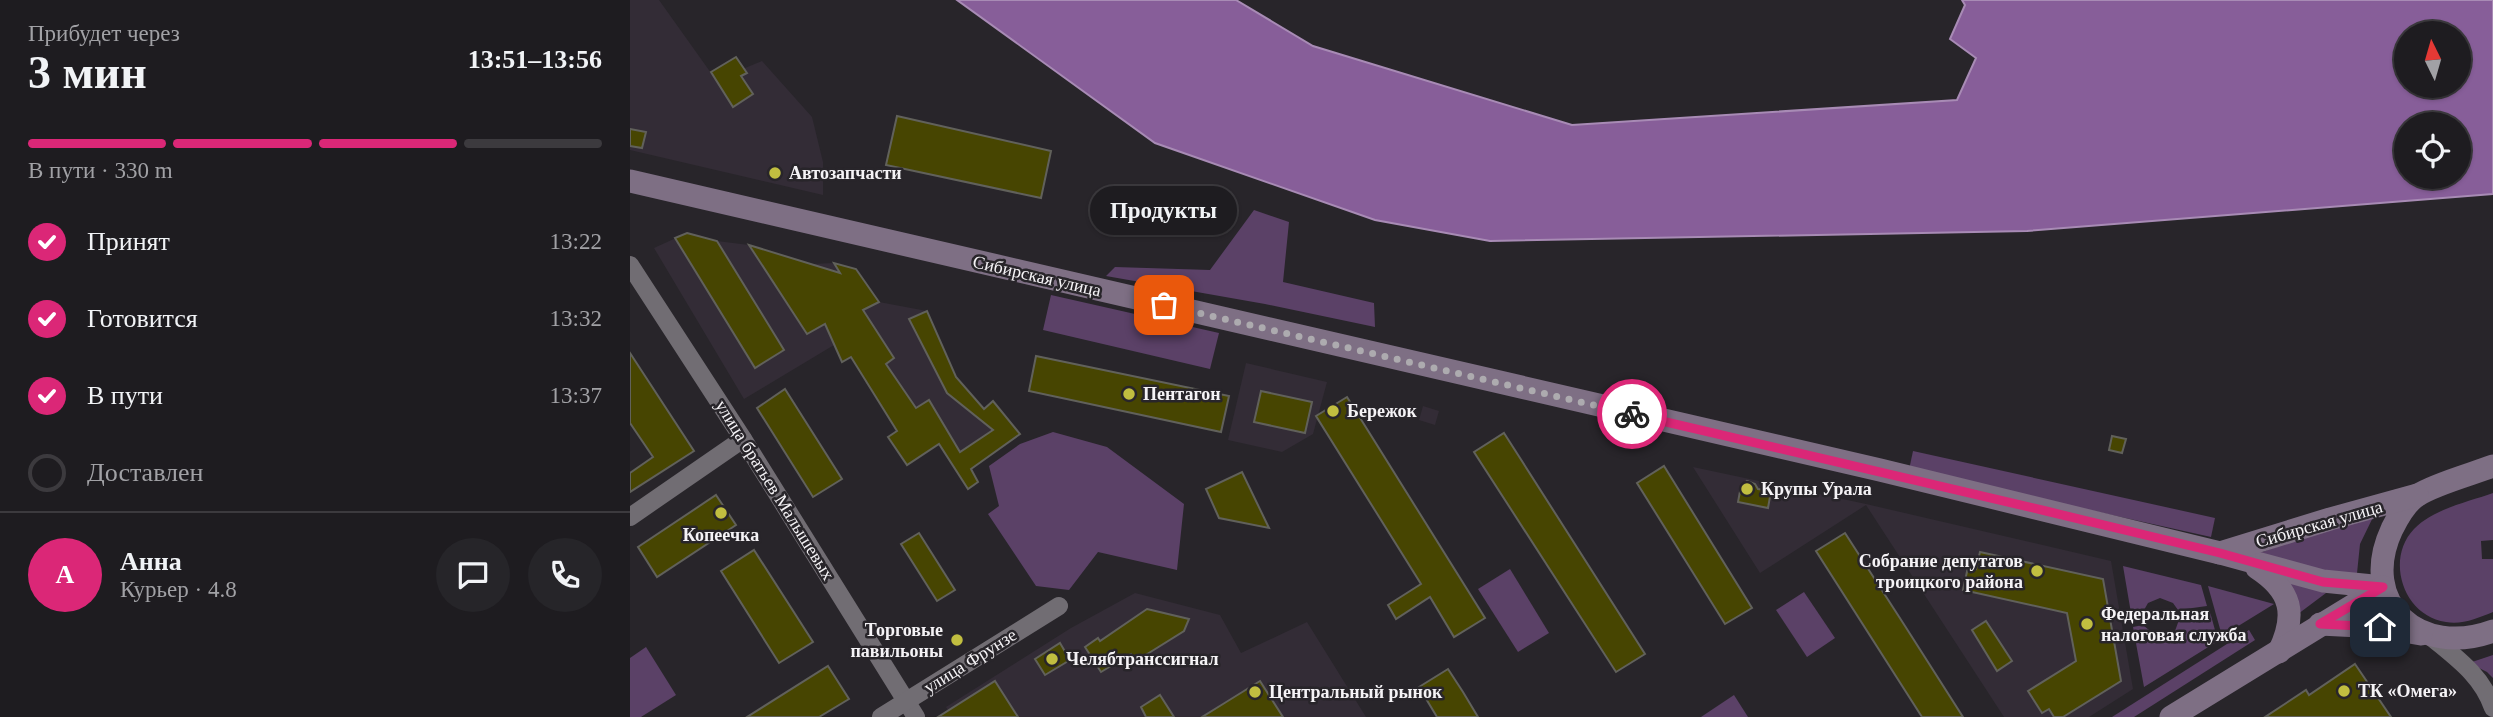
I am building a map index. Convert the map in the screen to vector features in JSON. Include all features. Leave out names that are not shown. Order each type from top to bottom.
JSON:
[{"type":"street","name":"Сибирская улица","points":[[630,181],[1880,470],[2220,553],[2323,582],[2383,587]]},
{"type":"street","name":"улица братьев Малышевых","points":[[630,265],[743,439],[911,709]]},
{"type":"street","points":[[630,517],[743,439]]},
{"type":"street","name":"Сибирская улица","points":[[2220,553],[2417,495],[2493,466]]},
{"type":"street","points":[[2417,495],[2405,507],[2387,541],[2382,565],[2383,587],[2401,616],[2470,668],[2493,708]]},
{"type":"street","name":"Сибирская улица","points":[[2248,562],[2283,589],[2288,603],[2290,620],[2287,636],[2279,652]]},
{"type":"street","points":[[2171,717],[2383,587]]},
{"type":"street","name":"улица Фрунзе","points":[[881,717],[911,709],[1059,606]]},
{"type":"street","points":[[2320,624],[2380,627],[2463,639],[2493,631]]},
{"type":"shaded area","points":[[630,0],[659,0],[716,80],[762,61],[812,117],[823,162],[823,195],[630,150]]},
{"type":"shaded area","points":[[957,0],[1236,0],[1313,46],[1572,125],[1957,100],[1976,58],[1950,39],[1965,5],[1962,0],[2493,0],[2493,194],[2027,231],[1490,241],[1375,220],[1155,143]]},
{"type":"shaded area","points":[[1254,210],[1289,222],[1283,282],[1374,303],[1375,327],[1265,304],[1106,276],[1115,267],[1210,270]]},
{"type":"shaded area","points":[[687,233],[717,241],[749,245],[812,264],[834,263],[856,269],[879,302],[927,311],[956,377],[984,409],[993,401],[1020,434],[959,476],[916,409],[851,357],[842,362],[834,345],[744,399],[654,248]]},
{"type":"shaded area","points":[[1051,295],[1219,333],[1210,369],[1043,330]]},
{"type":"shaded area","points":[[1246,363],[1327,382],[1313,434],[1282,452],[1228,440]]},
{"type":"shaded area","points":[[1423,406],[1439,411],[1435,425],[1419,420]]},
{"type":"shaded area","points":[[1053,432],[1107,447],[1184,504],[1177,570],[1098,552],[1069,590],[1036,586],[988,514],[999,506],[989,466],[1020,444]]},
{"type":"shaded area","points":[[1913,451],[2215,518],[2211,537],[1909,470]]},
{"type":"shaded area","points":[[1693,467],[1866,504],[2111,561],[2133,689],[2089,717],[2004,717],[1866,505],[1760,573]]},
{"type":"shaded area","points":[[2493,493],[2493,540],[2481,541],[2482,559],[2493,559],[2493,612],[2458,623],[2431,618],[2409,598],[2403,584],[2400,570],[2405,541],[2414,529],[2431,516]]},
{"type":"shaded area","points":[[2377,509],[2360,544],[2356,583],[2249,557]]},
{"type":"shaded area","points":[[2123,566],[2201,585],[2207,606],[2178,610],[2173,603],[2160,598],[2148,603],[2140,617],[2132,619]]},
{"type":"shaded area","points":[[1510,569],[1549,633],[1518,652],[1478,589]]},
{"type":"shaded area","points":[[2289,582],[2326,593],[2298,614]]},
{"type":"shaded area","points":[[2208,586],[2274,604],[2222,636]]},
{"type":"shaded area","points":[[1804,592],[1835,638],[1807,657],[1776,610]]},
{"type":"shaded area","points":[[1135,593],[1220,615],[1241,653],[1307,622],[1366,717],[952,717],[946,707],[1071,628]]},
{"type":"shaded area","points":[[2210,612],[2218,641],[2144,687],[2133,627],[2143,625],[2156,636],[2164,636],[2175,631],[2180,617]]},
{"type":"shaded area","points":[[2249,630],[2255,640],[2134,717],[2112,717]]},
{"type":"shaded area","points":[[646,647],[676,695],[641,717],[630,717],[630,658]]},
{"type":"shaded area","points":[[2493,655],[2493,678],[2469,663]]},
{"type":"shaded area","points":[[1734,695],[1748,717],[1701,717]]},
{"type":"building","points":[[736,57],[747,73],[741,76],[753,94],[733,107],[711,72]]},
{"type":"building","points":[[897,116],[1051,151],[1041,198],[886,165]]},
{"type":"building","points":[[630,129],[646,132],[642,148],[630,146]]},
{"type":"building","points":[[687,233],[717,241],[784,350],[755,368],[675,238]]},
{"type":"building","points":[[749,245],[840,273],[834,263],[856,269],[879,302],[863,310],[894,358],[886,364],[916,408],[929,400],[960,452],[993,430],[947,393],[909,319],[927,311],[956,377],[984,409],[993,401],[1020,434],[971,469],[978,482],[968,489],[939,444],[907,465],[888,437],[897,431],[851,357],[842,362],[825,324],[807,334]]},
{"type":"building","points":[[630,353],[694,451],[630,492],[630,473],[653,457],[630,423]]},
{"type":"building","name":"Пентагон","points":[[1036,356],[1229,396],[1221,432],[1029,391]]},
{"type":"building","points":[[785,389],[842,479],[813,497],[757,408]]},
{"type":"building","points":[[1261,391],[1312,402],[1305,433],[1254,422]]},
{"type":"building","points":[[1347,397],[1485,618],[1454,637],[1430,597],[1396,619],[1388,605],[1421,584],[1316,416]]},
{"type":"building","points":[[1504,433],[1645,654],[1616,672],[1474,452]]},
{"type":"building","points":[[2112,436],[2126,439],[2122,453],[2109,450]]},
{"type":"building","points":[[1664,466],[1752,608],[1725,624],[1637,483]]},
{"type":"building","points":[[1242,472],[1269,528],[1219,518],[1206,489]]},
{"type":"building","points":[[1747,481],[1755,484],[1758,489],[1771,491],[1768,508],[1738,502],[1741,486]]},
{"type":"building","points":[[716,495],[736,525],[657,577],[638,547]]},
{"type":"building","points":[[919,533],[955,590],[937,601],[901,544]]},
{"type":"building","points":[[1845,533],[1963,717],[1922,717],[1816,551]]},
{"type":"building","points":[[754,550],[813,642],[779,663],[721,571]]},
{"type":"building","points":[[1980,552],[2103,579],[2121,681],[2063,717],[2054,717],[2049,709],[2042,713],[2028,691],[2076,661],[2067,613],[1963,590],[1968,567],[1976,569]]},
{"type":"building","points":[[1147,609],[1189,619],[1184,631],[1136,661],[1131,654],[1101,672],[1085,647],[1098,638],[1100,641]]},
{"type":"building","points":[[1986,621],[2012,661],[1997,671],[1972,630]]},
{"type":"building","name":"Челябтранссигнал","points":[[1060,643],[1070,660],[1045,675],[1035,659]]},
{"type":"building","name":"ТК «Омега»","points":[[2355,664],[2391,717],[2265,717],[2306,690],[2309,695]]},
{"type":"building","points":[[828,666],[849,699],[819,717],[747,717]]},
{"type":"building","points":[[1448,669],[1478,717],[1437,717],[1419,687]]},
{"type":"building","points":[[995,681],[1018,717],[938,717]]},
{"type":"building","name":"Центральный рынок","points":[[1260,681],[1283,717],[1202,717],[1223,704]]},
{"type":"building","points":[[1160,695],[1174,717],[1146,717],[1141,707]]},
{"type":"way so far","points":[[1164,305],[1632,414]]},
{"type":"place","name":"Автозапчасти","points":[[775,173]]},
{"type":"place","name":"Продукты","points":[[1164,305]]},
{"type":"place","name":"Пентагон","points":[[1129,394]]},
{"type":"place","name":"Бережок","points":[[1333,411]]},
{"type":"place","name":"Крупы Урала","points":[[1747,489]]},
{"type":"place","name":"Копеечка","points":[[721,513]]},
{"type":"place","name":"Собрание депутатов троицкого района","points":[[2037,571]]},
{"type":"place","name":"Федеральная налоговая служба","points":[[2087,624]]},
{"type":"place","name":"Торговые павильоны","points":[[957,640]]},
{"type":"place","name":"Челябтранссигнал","points":[[1052,659]]},
{"type":"place","name":"ТК «Омега»","points":[[2344,691]]},
{"type":"place","name":"Центральный рынок","points":[[1255,692]]},
{"type":"route","points":[[1632,414],[1880,470],[2220,553],[2323,582],[2383,587],[2320,624],[2380,627]]}]
